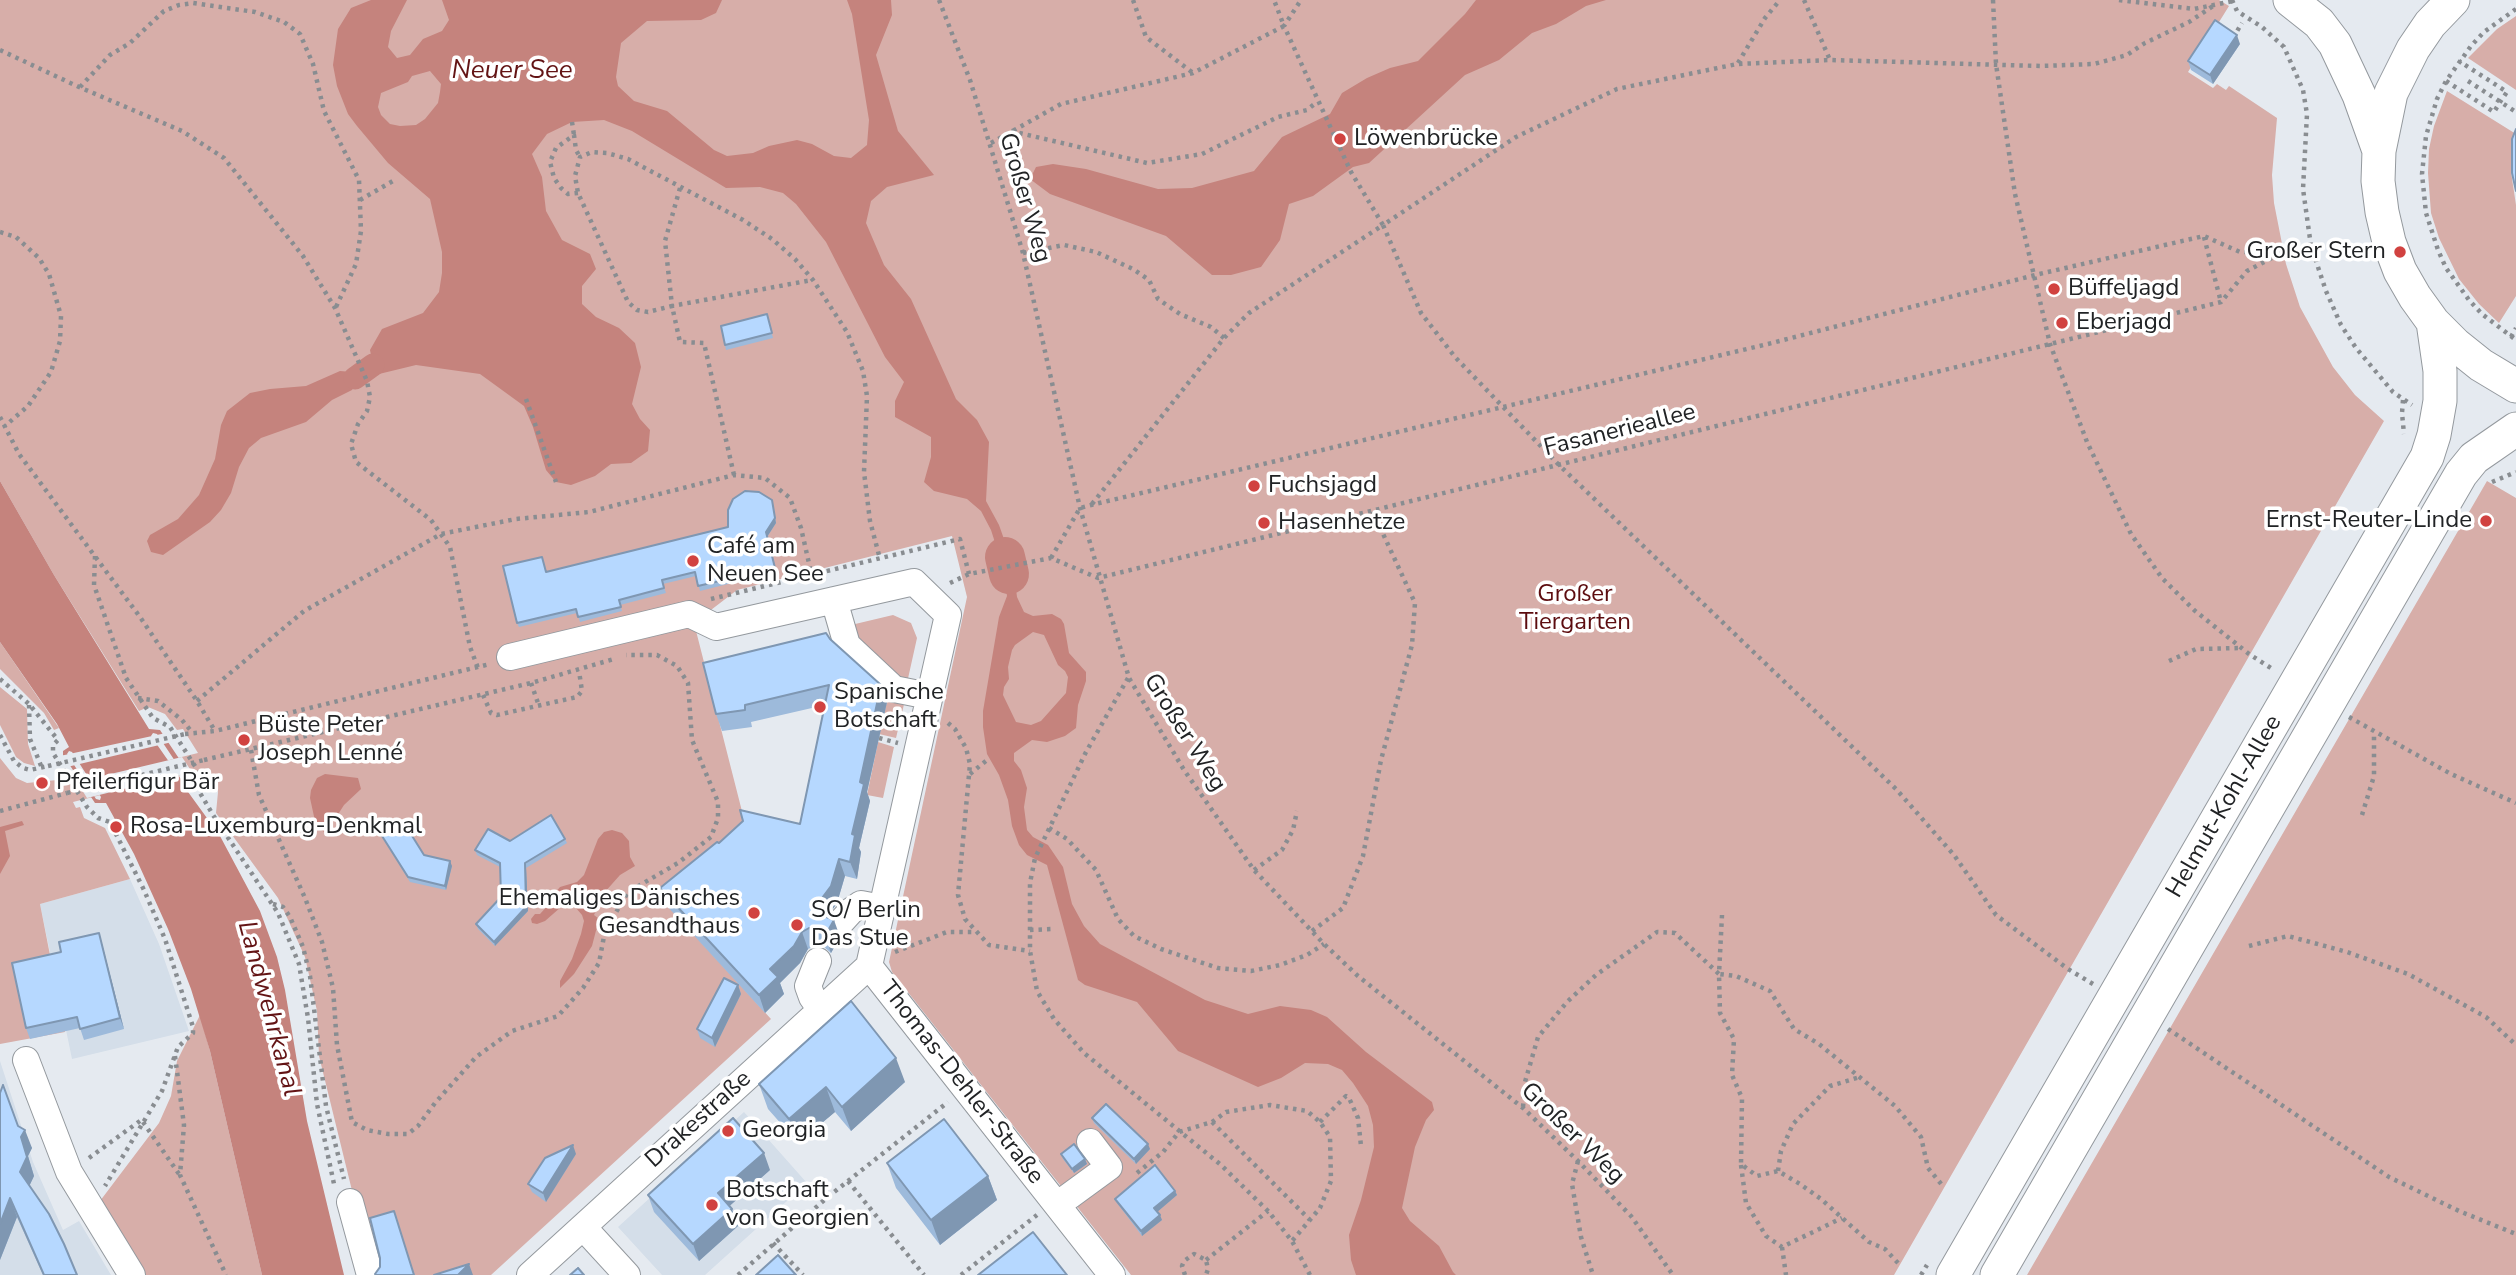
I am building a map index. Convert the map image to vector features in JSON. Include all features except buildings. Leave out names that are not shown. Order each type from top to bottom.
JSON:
[{"type":"main road","points":[[2453,0],[2430,24],[2399,74],[2386,112],[2379,151],[2378,181],[2382,212],[2400,271],[2433,322],[2481,365],[2516,386]]},
{"type":"main road","points":[[2278,10],[2319,23],[2335,44],[2359,95],[2379,151]]},
{"type":"main road","name":"Helmut-Kohl-Allee","points":[[1953,1275],[2427,457],[2440,401],[2440,371],[2433,322]]},
{"type":"main road","name":"Helmut-Kohl-Allee","points":[[1997,1275],[2461,474],[2474,458],[2516,429]]},
{"type":"street","points":[[510,657],[689,614],[716,627],[914,582],[927,594]]},
{"type":"street","name":"Thomas-Dehler-Straße","points":[[927,594],[948,615],[935,707],[869,966],[1048,1210],[1112,1275]]},
{"type":"street","points":[[834,600],[847,645],[894,689],[935,707]]},
{"type":"street","points":[[841,922],[861,904],[882,908]]},
{"type":"street","points":[[818,961],[808,986],[821,1010]]},
{"type":"street","name":"Drakestraße","points":[[530,1275],[869,966]]},
{"type":"street","points":[[26,1059],[69,1172],[132,1275]]},
{"type":"street","points":[[1048,1210],[1109,1167],[1090,1142]]},
{"type":"street","points":[[348,1200],[370,1275]]},
{"type":"street","points":[[583,1227],[627,1275]]},
{"type":"path","name":"Großer Weg","points":[[939,0],[971,80],[1023,253],[1080,508],[1129,678],[1184,770],[1254,870],[1324,944],[1401,1012],[1523,1108],[1578,1161],[1631,1216],[1673,1275]]},
{"type":"path","points":[[1133,0],[1146,37],[1193,73]]},
{"type":"path","points":[[1274,0],[1317,102],[1351,172],[1383,225],[1421,313],[1455,357],[1558,464],[1896,789],[1954,855],[1996,915],[2067,969],[2101,989]]},
{"type":"path","points":[[991,143],[1061,104],[1193,73],[1284,26],[1301,0]]},
{"type":"path","points":[[1737,64],[1765,18],[1780,0]]},
{"type":"path","points":[[1804,0],[1830,60]]},
{"type":"path","points":[[1993,0],[1996,64],[2015,194],[2050,344],[2087,442],[2131,534],[2162,578],[2194,610],[2275,670]]},
{"type":"path","points":[[2119,0],[2194,9],[2232,1],[2237,11],[2262,27],[2284,47],[2303,90],[2307,114],[2303,189],[2311,246],[2326,291],[2341,325],[2356,348],[2398,397],[2419,408]]},
{"type":"path","points":[[79,87],[110,55],[130,43],[164,11],[193,3],[211,2],[255,12],[284,22],[300,34],[313,64],[324,111],[359,180],[360,231],[356,264],[335,308]]},
{"type":"path","points":[[1091,505],[1224,338],[1249,313],[1516,137],[1617,89],[1737,64],[1830,60],[2094,64],[2126,55],[2189,22],[2216,4]]},
{"type":"path","points":[[2516,9],[2484,32],[2446,81],[2437,99],[2426,136],[2422,174],[2426,213],[2438,250],[2457,285],[2482,314],[2513,338],[2516,328]]},
{"type":"path","points":[[2262,27],[2278,10]]},
{"type":"path","points":[[2232,38],[2242,23]]},
{"type":"path","points":[[0,50],[182,131],[224,158],[303,256],[335,308],[367,381],[370,397],[367,411],[358,424],[351,444],[356,462],[431,520],[450,547],[470,647],[478,668],[215,731],[192,732],[30,770],[14,761],[0,735]]},
{"type":"path","points":[[2446,81],[2494,112],[2507,92],[2459,61]]},
{"type":"path","points":[[2468,81],[2516,113]]},
{"type":"path","points":[[1010,131],[1147,163],[1202,154],[1278,117],[1307,110],[1317,102]]},
{"type":"path","points":[[572,122],[576,150],[580,158],[575,176],[578,193],[628,302],[637,310],[648,312],[813,280]]},
{"type":"path","points":[[574,135],[556,148],[550,162],[554,178],[561,188],[568,194],[578,193]]},
{"type":"path","points":[[580,158],[592,152],[628,159],[743,220],[772,239],[795,259],[813,280],[848,332],[863,371],[867,396],[864,472],[870,521],[880,559]]},
{"type":"path","points":[[360,200],[393,181]]},
{"type":"path","points":[[680,188],[665,241],[672,306],[680,342],[704,343],[734,475]]},
{"type":"path","points":[[0,232],[16,237],[39,258],[49,274],[61,316],[60,341],[51,372],[28,406],[5,426]]},
{"type":"path","points":[[1051,558],[1080,508],[1091,505],[1772,343],[2035,275],[2204,236],[2240,252],[2283,252],[2311,246]]},
{"type":"path","points":[[2204,236],[2221,302]]},
{"type":"path","points":[[1023,253],[1064,245],[1096,252],[1133,269],[1149,280],[1158,299],[1180,314],[1211,327],[1224,338]]},
{"type":"path","points":[[2221,302],[2247,271],[2283,252]]},
{"type":"path","name":"Fasanerieallee","points":[[1098,578],[2221,302]]},
{"type":"path","points":[[526,399],[556,482]]},
{"type":"path","points":[[0,417],[19,454],[197,701],[215,731]]},
{"type":"path","points":[[197,701],[304,611],[441,534],[516,519],[589,512],[734,475],[765,478],[790,498],[801,528],[812,578]]},
{"type":"path","points":[[1312,931],[1343,908],[1363,856],[1381,760],[1412,645],[1415,603],[1372,510]]},
{"type":"path","points":[[689,614],[699,602],[812,578],[960,539],[969,574]]},
{"type":"path","points":[[94,556],[94,585],[126,678],[153,718],[170,727],[200,774],[196,786],[278,913],[299,964],[317,1104],[348,1200]]},
{"type":"path","points":[[927,594],[969,574],[1051,558],[1098,578]]},
{"type":"path","points":[[2169,661],[2196,649],[2242,648]]},
{"type":"path","points":[[0,811],[66,793],[483,695],[579,671],[624,656],[657,655],[677,666],[688,683],[692,740],[718,802],[718,818],[711,837],[678,863],[628,892],[605,930],[599,962],[583,988],[558,1016],[512,1031],[476,1057],[418,1126],[408,1134],[388,1134],[367,1130],[352,1122],[337,1045],[333,988],[322,942],[259,795],[251,750]]},
{"type":"path","points":[[483,695],[491,713],[496,715],[539,706],[577,696],[582,691],[579,671]]},
{"type":"path","points":[[1129,678],[1086,752],[1035,859],[1030,883],[1030,951],[1037,991],[1054,1019],[1084,1054],[1221,1165],[1268,1211],[1292,1241],[1310,1275]]},
{"type":"path","points":[[0,679],[29,704],[58,740],[53,745],[53,753],[87,807],[98,818],[110,822],[166,939],[194,1033],[178,1047],[162,1091],[108,1183],[90,1206]]},
{"type":"path","points":[[531,683],[539,706]]},
{"type":"path","points":[[138,698],[158,701],[182,720],[192,732]]},
{"type":"path","points":[[29,704],[30,739],[42,768]]},
{"type":"path","points":[[935,707],[955,729],[966,748],[970,764],[958,895],[965,919],[974,932],[989,945],[1030,951]]},
{"type":"path","points":[[2348,717],[2451,774],[2516,803]]},
{"type":"path","points":[[2361,815],[2374,776],[2374,732]]},
{"type":"path","points":[[878,738],[901,744]]},
{"type":"path","points":[[970,774],[987,760]]},
{"type":"path","points":[[1254,870],[1282,850],[1293,830],[1297,811]]},
{"type":"path","points":[[1049,828],[1067,839],[1096,870],[1118,919],[1134,936],[1161,949],[1218,968],[1251,971],[1280,965],[1307,955],[1324,944]]},
{"type":"path","points":[[272,904],[283,907],[303,947],[310,976],[326,1106],[348,1200]]},
{"type":"path","points":[[1722,915],[1720,1013],[1734,1040],[1732,1075],[1742,1098],[1741,1164],[1746,1203],[1766,1236],[1782,1247],[1786,1275]]},
{"type":"path","points":[[1030,930],[1053,929]]},
{"type":"path","points":[[891,952],[895,953],[947,932],[974,932]]},
{"type":"path","points":[[1523,1108],[1525,1082],[1538,1037],[1567,1002],[1596,975],[1657,932],[1675,933],[1719,974],[1736,976],[1770,990],[1794,1029],[1819,1044],[1895,1107],[1921,1138],[1928,1168],[1942,1185]]},
{"type":"path","points":[[2249,946],[2288,936],[2347,952],[2408,974],[2486,1017],[2516,1045]]},
{"type":"path","points":[[2157,1022],[2389,1177],[2459,1211],[2516,1234]]},
{"type":"path","points":[[175,1053],[184,1125],[180,1175]]},
{"type":"path","points":[[1778,1171],[1781,1151],[1794,1124],[1830,1086],[1860,1077]]},
{"type":"path","points":[[1320,1122],[1346,1096],[1359,1118],[1361,1146]]},
{"type":"path","points":[[738,1275],[848,1181],[949,1101]]},
{"type":"path","points":[[1137,1173],[1163,1152],[1180,1132],[1212,1122],[1226,1112],[1270,1105],[1307,1111],[1320,1122],[1330,1137],[1331,1181],[1320,1208],[1292,1241]]},
{"type":"path","points":[[69,1172],[148,1115]]},
{"type":"path","points":[[144,1122],[180,1175],[226,1275]]},
{"type":"path","points":[[1212,1122],[1310,1220]]},
{"type":"path","points":[[1578,1161],[1572,1184],[1581,1237],[1593,1275]]},
{"type":"path","points":[[1741,1164],[1758,1176],[1778,1171],[1821,1199],[1869,1242],[1885,1249],[1898,1263]]},
{"type":"path","points":[[848,1181],[924,1275]]},
{"type":"path","points":[[961,1275],[1048,1210]]},
{"type":"path","points":[[1206,1260],[1268,1211]]},
{"type":"path","points":[[1782,1247],[1843,1218]]},
{"type":"path","points":[[773,1243],[803,1275]]},
{"type":"path","points":[[1185,1275],[1182,1266],[1186,1258],[1195,1254],[1206,1260],[1206,1275]]},
{"type":"shaded area","points":[[130,879],[159,944],[189,1031],[72,1059],[40,904]]},
{"type":"shaded area","points":[[0,1061],[33,1162],[63,1230],[79,1221],[111,1275],[0,1275]]},
{"type":"shaded area","name":"Botschaft von Georgien","points":[[744,1112],[807,1183],[705,1275],[662,1275],[618,1227]]},
{"type":"green space","name":"Großer Tiergarten","points":[[0,0],[2219,0],[2229,6],[2188,72],[2213,88],[2217,84],[2226,90],[2229,86],[2277,118],[2272,175],[2274,203],[2286,264],[2300,307],[2333,367],[2355,395],[2384,421],[1894,1275],[1131,1275],[892,972],[889,962],[967,597],[952,536],[737,590],[694,623],[746,827],[667,905],[771,1019],[491,1275],[377,1275],[358,1215],[319,1056],[317,1011],[305,957],[278,898],[216,813],[218,792],[209,768],[73,802],[76,808],[80,807],[84,818],[105,828],[130,879],[40,904],[65,1032],[0,1044],[0,758],[16,778],[27,783],[57,780],[62,786],[198,753],[183,729],[177,730],[165,714],[148,707],[139,711],[54,575],[0,481]]},
{"type":"green space","points":[[2516,16],[2516,90],[2468,58],[2497,29]]},
{"type":"green space","points":[[2447,91],[2516,134],[2511,172],[2516,205],[2516,296],[2499,323],[2459,279],[2439,238],[2431,213],[2429,149]]},
{"type":"green space","points":[[2487,481],[2516,498],[2516,1275],[2027,1275]]},
{"type":"green space","points":[[893,615],[911,623],[917,638],[907,683],[855,641],[851,625]]},
{"type":"green space","points":[[0,642],[59,728],[54,730],[44,713],[0,669]]},
{"type":"green space","points":[[0,687],[27,709],[28,744],[35,766],[16,757],[0,725]]},
{"type":"green space","points":[[888,697],[905,700],[896,738],[879,734]]},
{"type":"green space","points":[[878,742],[894,747],[883,798],[867,795]]},
{"type":"green space","points":[[200,1015],[262,1275],[143,1275],[100,1201],[159,1123],[171,1096],[177,1061]]},
{"type":"water","name":"Neuer See","points":[[371,0],[407,0],[391,31],[388,47],[397,58],[410,55],[423,39],[442,31],[449,20],[442,0],[722,0],[716,13],[701,20],[647,21],[621,43],[616,77],[618,86],[634,101],[667,111],[714,150],[727,156],[753,153],[769,146],[797,140],[812,144],[834,156],[851,158],[867,145],[869,120],[852,14],[847,0],[891,0],[892,15],[876,55],[898,131],[934,175],[887,187],[871,201],[866,223],[884,265],[911,299],[956,399],[977,420],[989,442],[986,501],[999,525],[1010,556],[1000,558],[991,530],[981,511],[967,499],[934,491],[924,482],[931,457],[931,437],[895,417],[895,401],[904,382],[885,357],[826,242],[796,204],[783,193],[760,187],[726,188],[632,131],[604,120],[572,122],[547,134],[532,154],[542,177],[546,211],[562,240],[590,254],[596,269],[582,286],[582,304],[596,317],[619,328],[635,343],[641,367],[632,404],[650,430],[648,451],[631,463],[611,464],[595,476],[571,485],[556,482],[546,470],[524,406],[480,374],[416,365],[379,374],[373,365],[370,350],[382,329],[423,313],[439,292],[442,252],[430,199],[388,163],[357,126],[348,114],[337,86],[333,65],[338,29],[351,8]],"holes":[[[430,71],[441,84],[438,103],[425,119],[416,125],[390,124],[381,115],[378,107],[381,93],[408,82],[412,76]]]},
{"type":"water","points":[[1476,0],[1606,0],[1586,6],[1556,24],[1532,33],[1499,60],[1465,75],[1369,163],[1353,167],[1313,196],[1289,204],[1280,240],[1261,267],[1231,275],[1212,275],[1166,236],[1050,194],[1030,179],[1036,167],[1053,164],[1086,169],[1158,189],[1192,188],[1254,171],[1282,137],[1330,114],[1342,93],[1390,68],[1418,61]]},
{"type":"water","points":[[340,371],[352,372],[356,384],[352,390],[332,400],[306,422],[261,438],[249,448],[239,467],[231,493],[210,522],[163,555],[151,552],[147,541],[150,535],[178,519],[199,495],[215,459],[221,425],[227,411],[250,393],[306,386]]},
{"type":"water","name":"Landwehrkanal","points":[[0,481],[54,575],[149,729],[160,730],[190,775],[183,785],[220,836],[260,911],[277,957],[285,990],[307,1121],[344,1275],[262,1275],[210,1051],[191,989],[168,929],[134,854],[106,803],[95,803],[63,755],[63,751],[69,747],[57,724],[0,642]],"holes":[[[153,733],[157,734],[185,776],[184,779],[181,779],[151,736]],[[69,751],[101,797],[100,800],[96,799],[67,754]]]},
{"type":"water","points":[[1014,573],[1017,597],[1024,612],[1033,616],[1052,614],[1061,619],[1069,653],[1086,672],[1076,728],[1065,736],[1047,742],[1032,740],[1014,753],[1014,761],[1021,770],[1027,788],[1024,807],[1027,830],[1033,837],[1048,845],[1063,867],[1072,904],[1084,926],[1100,944],[1205,1000],[1248,1014],[1280,1006],[1311,1010],[1327,1017],[1366,1052],[1432,1102],[1434,1110],[1426,1120],[1415,1147],[1402,1208],[1410,1221],[1439,1246],[1456,1275],[1356,1275],[1351,1260],[1349,1235],[1374,1147],[1373,1125],[1368,1106],[1342,1070],[1328,1064],[1305,1063],[1281,1078],[1258,1087],[1178,1051],[1137,1002],[1085,985],[1078,980],[1047,865],[1027,855],[1019,845],[1012,826],[1008,800],[999,775],[987,754],[983,711],[999,617],[1007,596],[1004,576]],"holes":[[[1033,632],[1044,635],[1058,665],[1068,677],[1066,693],[1041,721],[1031,725],[1016,722],[1003,695],[1009,679],[1008,667],[1012,650]]]},
{"type":"water","points":[[325,774],[358,778],[361,789],[344,805],[326,833],[315,821],[310,798],[317,778]]},
{"type":"water","points":[[22,821],[24,825],[5,831],[10,856],[0,874],[0,827]]},
{"type":"water","points":[[612,830],[622,833],[629,841],[630,857],[635,866],[620,875],[604,893],[594,915],[599,919],[592,946],[574,974],[560,988],[560,981],[581,934],[584,921],[582,915],[576,908],[567,905],[545,921],[537,924],[532,923],[531,919],[551,902],[560,887],[577,882],[584,875],[598,839],[604,832]]},
{"type":"pier","points":[[166,733],[172,742],[67,767],[60,756]]},
{"type":"pier","points":[[182,757],[192,772],[87,798],[77,782]]},
{"type":"waterway","points":[[355,378],[373,365]]},
{"type":"waterway","points":[[1005,557],[1009,574]]},
{"type":"place","name":"Löwenbrücke","points":[[1340,139]]},
{"type":"place","name":"Großer Stern","points":[[2400,252]]},
{"type":"place","name":"Büffeljagd","points":[[2054,289]]},
{"type":"place","name":"Eberjagd","points":[[2062,323]]},
{"type":"place","name":"Fuchsjagd","points":[[1254,486]]},
{"type":"place","name":"Ernst-Reuter-Linde","points":[[2486,521]]},
{"type":"place","name":"Hasenhetze","points":[[1264,523]]},
{"type":"place","name":"Café am Neuen See","points":[[693,561]]},
{"type":"place","name":"Spanische Botschaft","points":[[820,707]]},
{"type":"place","name":"Büste Peter Joseph Lenné","points":[[244,740]]},
{"type":"place","name":"Pfeilerfigur Bär","points":[[42,783]]},
{"type":"place","name":"Rosa-Luxemburg-Denkmal","points":[[116,827]]},
{"type":"place","name":"Ehemaliges Dänisches Gesandthaus","points":[[754,913]]},
{"type":"place","name":"SO/ Berlin Das Stue","points":[[797,925]]},
{"type":"place","name":"Georgia","points":[[728,1131]]},
{"type":"place","name":"Botschaft von Georgien","points":[[712,1205]]}]
